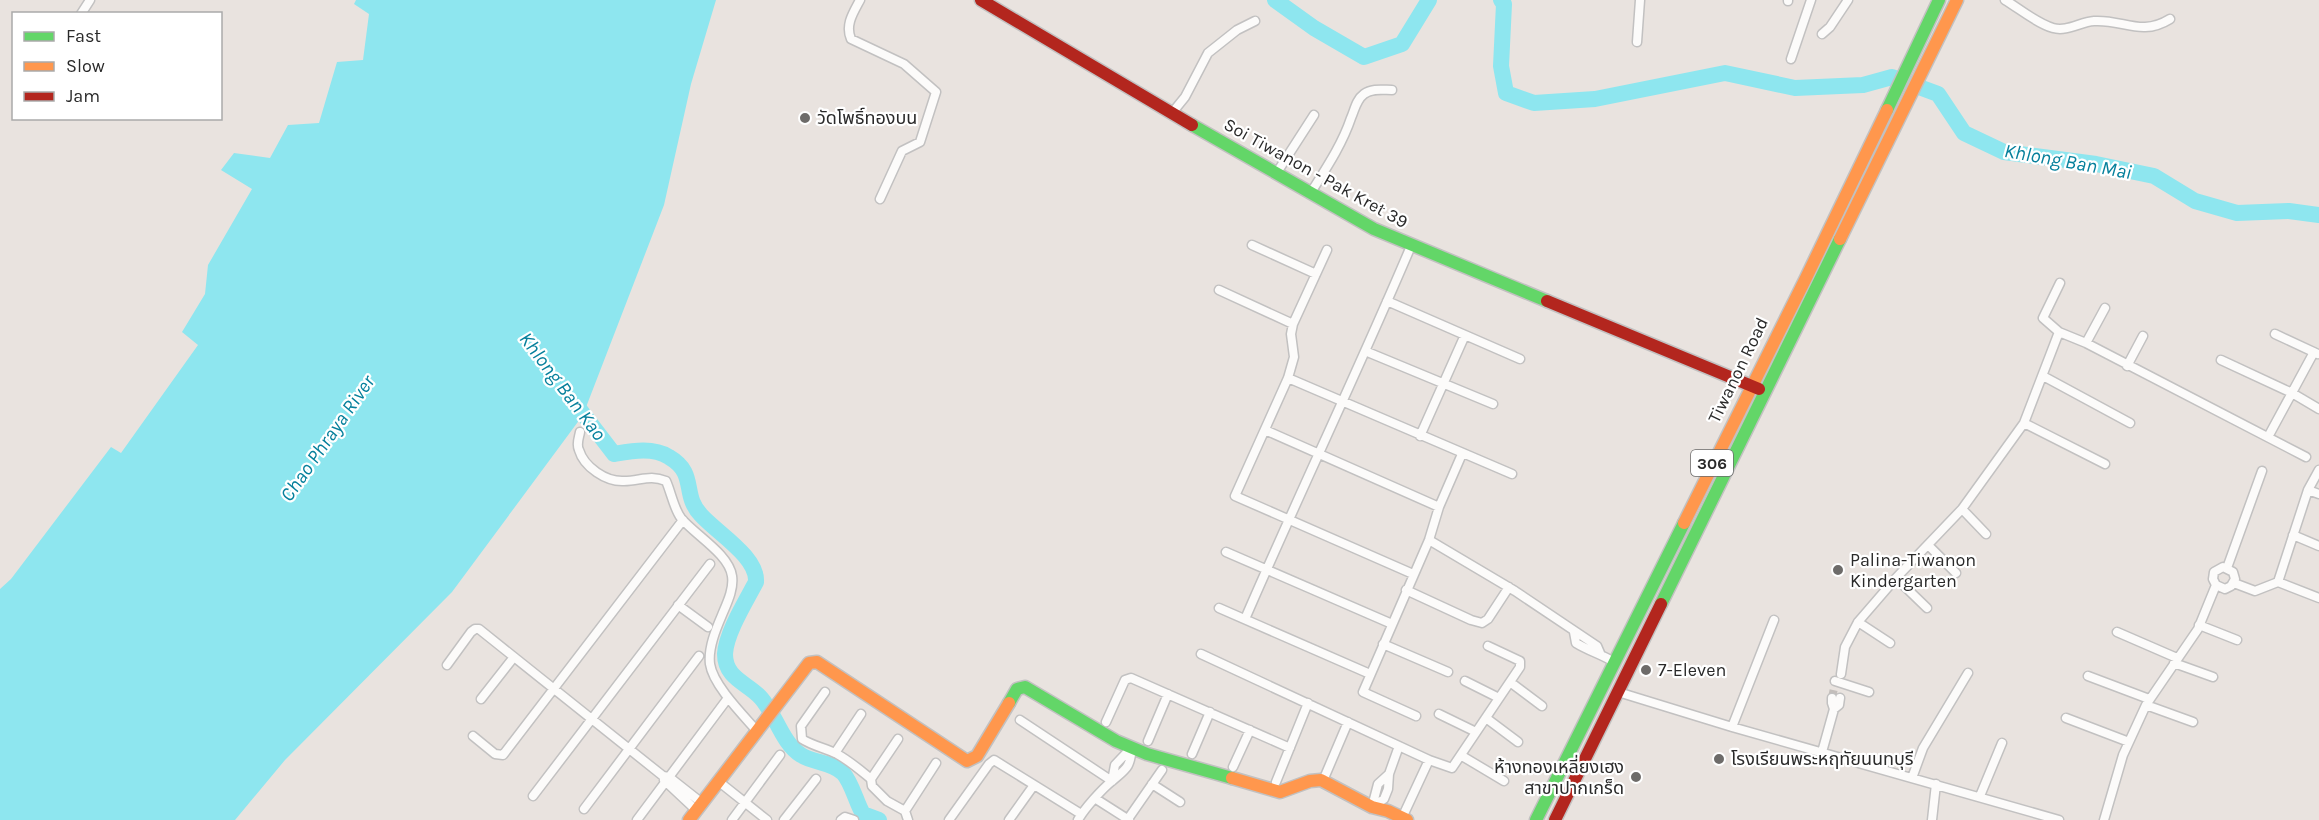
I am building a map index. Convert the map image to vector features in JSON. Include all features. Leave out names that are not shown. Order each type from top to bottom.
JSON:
[{"type":"main road","name":"Soi Tiwanon - Pak Kret 39","points":[[981,0],[1310,194],[1374,229],[1766,392]]},
{"type":"main road","name":"Tiwanon Road","points":[[1536,820],[1806,278],[1939,0]]},
{"type":"main road","name":"Tiwanon Road","points":[[1555,820],[1957,0]]},
{"type":"main road","points":[[695,811],[809,663],[817,662],[967,761],[977,756],[1017,689],[1025,687],[1103,735],[1158,757],[1280,792],[1290,791],[1314,779],[1321,780],[1372,807],[1404,819]]},
{"type":"street","points":[[860,0],[847,31],[851,39],[904,63],[936,92],[920,142],[902,151],[880,199]]},
{"type":"street","points":[[1637,42],[1640,0]]},
{"type":"street","points":[[1791,59],[1811,0]]},
{"type":"street","points":[[1822,34],[1830,27],[1848,0]]},
{"type":"street","points":[[2005,0],[2055,28],[2066,28],[2095,21],[2143,28],[2155,27],[2170,19]]},
{"type":"street","points":[[1172,113],[1185,97],[1208,53],[1237,30],[1255,21]]},
{"type":"street","points":[[1310,194],[1335,155],[1356,103],[1362,95],[1370,90],[1392,90]]},
{"type":"street","points":[[1276,174],[1314,115]]},
{"type":"street","points":[[1252,245],[1316,274]]},
{"type":"street","points":[[1245,619],[1287,519],[1343,402],[1412,246]]},
{"type":"street","points":[[1327,250],[1293,324],[1291,334],[1294,357],[1288,378],[1235,495],[1413,574]]},
{"type":"street","points":[[2060,283],[2043,318],[2059,332],[2086,343],[2306,457]]},
{"type":"street","points":[[1219,290],[1293,324]]},
{"type":"street","points":[[1388,301],[1520,359]]},
{"type":"street","points":[[2086,343],[2105,308]]},
{"type":"street","points":[[1822,752],[1834,709],[1839,705],[1838,687],[1845,646],[1858,622],[1896,578],[1962,509],[2024,423],[2059,332]]},
{"type":"street","points":[[2268,437],[2316,353],[2275,333]]},
{"type":"street","points":[[1420,436],[1465,335]]},
{"type":"street","points":[[2127,366],[2143,336]]},
{"type":"street","points":[[1365,351],[1493,404]]},
{"type":"street","points":[[2221,360],[2292,393],[2319,409]]},
{"type":"street","points":[[2043,376],[2130,423]]},
{"type":"street","points":[[1288,378],[1512,474]]},
{"type":"street","points":[[2024,423],[2105,464]]},
{"type":"street","points":[[1265,430],[1439,507]]},
{"type":"street","points":[[580,432],[578,450],[584,461],[603,477],[622,482],[655,476],[666,481],[683,520],[719,554],[732,574],[733,583],[716,628],[710,664],[728,698],[758,729]]},
{"type":"street","points":[[1416,716],[1364,694],[1364,689],[1429,540],[1439,507],[1462,454]]},
{"type":"street","points":[[2278,582],[2308,490],[2319,470]]},
{"type":"street","points":[[2227,568],[2262,471]]},
{"type":"street","points":[[2308,490],[2319,494]]},
{"type":"street","points":[[1962,509],[1986,534]]},
{"type":"street","points":[[473,736],[495,754],[503,755],[683,520]]},
{"type":"street","points":[[2293,536],[2319,546]]},
{"type":"street","points":[[1429,540],[1509,587],[1597,646],[1600,653],[1614,662]]},
{"type":"street","points":[[1928,545],[1956,573]]},
{"type":"street","points":[[1227,552],[1392,624]]},
{"type":"street","points":[[533,796],[710,564]]},
{"type":"street","points":[[2220,568],[2227,568],[2233,572],[2234,583],[2225,589],[2216,585],[2213,579],[2214,572],[2220,568]]},
{"type":"street","points":[[1896,578],[1928,608]]},
{"type":"street","points":[[2234,583],[2255,591],[2278,582],[2319,598]]},
{"type":"street","points":[[2104,820],[2123,755],[2147,702],[2199,625],[2216,585]]},
{"type":"street","points":[[1406,590],[1482,623],[1488,619],[1509,587]]},
{"type":"street","points":[[678,605],[708,627]]},
{"type":"street","points":[[1220,608],[1370,674]]},
{"type":"street","points":[[1732,727],[1774,620]]},
{"type":"street","points":[[1858,622],[1890,643]]},
{"type":"street","points":[[2199,625],[2237,640]]},
{"type":"street","points":[[447,664],[475,629],[479,629],[630,748],[666,779],[695,811]]},
{"type":"street","points":[[2117,632],[2213,677]]},
{"type":"street","points":[[1383,645],[1448,672]]},
{"type":"street","points":[[1201,654],[1429,760],[1452,768],[1520,667],[1520,661],[1488,646]]},
{"type":"street","points":[[584,809],[699,656]]},
{"type":"street","points":[[480,699],[514,657]]},
{"type":"street","points":[[1912,778],[1923,748],[1968,673]]},
{"type":"street","points":[[2088,676],[2193,722]]},
{"type":"street","points":[[1106,722],[1125,680],[1131,678],[1290,748]]},
{"type":"street","points":[[1465,681],[1499,698]]},
{"type":"street","points":[[1510,682],[1542,706]]},
{"type":"street","points":[[1838,687],[1869,692]]},
{"type":"street","points":[[825,692],[801,726],[802,739],[854,764],[871,780],[872,786],[887,801],[905,811],[908,820]]},
{"type":"street","points":[[1618,692],[1732,727],[2059,820]]},
{"type":"street","points":[[1148,741],[1168,694]]},
{"type":"street","points":[[637,820],[728,698]]},
{"type":"street","points":[[1276,782],[1308,704]]},
{"type":"street","points":[[1192,754],[1210,712]]},
{"type":"street","points":[[835,753],[861,714]]},
{"type":"street","points":[[1439,714],[1476,732]]},
{"type":"street","points":[[1486,718],[1518,742]]},
{"type":"street","points":[[2066,718],[2129,742]]},
{"type":"street","points":[[1020,720],[1112,781]]},
{"type":"street","points":[[1325,776],[1348,722]]},
{"type":"street","points":[[1233,767],[1250,730]]},
{"type":"street","points":[[871,780],[898,739]]},
{"type":"street","points":[[1980,796],[2002,742]]},
{"type":"street","points":[[1372,807],[1384,799],[1389,789],[1389,774],[1399,746]]},
{"type":"street","points":[[949,820],[994,760],[1079,817],[1112,781],[1115,765],[1132,747]]},
{"type":"street","points":[[732,820],[780,755]]},
{"type":"street","points":[[1462,756],[1504,781]]},
{"type":"street","points":[[1404,819],[1429,760]]},
{"type":"street","points":[[905,811],[936,763]]},
{"type":"street","points":[[1096,799],[1128,820],[1162,770]]},
{"type":"street","points":[[784,820],[816,779]]},
{"type":"street","points":[[718,781],[744,804],[767,820]]},
{"type":"street","points":[[1152,784],[1180,802]]},
{"type":"street","points":[[1932,820],[1936,784]]},
{"type":"street","points":[[1009,820],[1034,785]]},
{"type":"street","points":[[841,820],[845,817],[854,820]]},
{"type":"water","name":"Chao Phraya River","points":[[356,0],[716,0],[691,84],[664,205],[583,415],[452,592],[285,760],[235,820],[0,820],[0,589],[11,579],[111,447],[121,453],[198,345],[182,332],[205,294],[208,265],[252,189],[221,170],[234,153],[270,158],[288,125],[319,123],[337,62],[363,60],[369,14],[354,4]]},
{"type":"waterway","name":"Khlong Ban Mai","points":[[1275,0],[1314,28],[1364,57],[1402,44],[1429,0]]},
{"type":"waterway","name":"Khlong Ban Mai","points":[[1501,0],[1504,4],[1501,66],[1506,93],[1534,103],[1595,99],[1725,73],[1795,88],[1863,85],[1892,77],[1938,94],[1964,133],[2004,152],[2096,164],[2154,176],[2195,201],[2237,213],[2289,211],[2319,215]]},
{"type":"waterway","name":"Khlong Ban Kao","points":[[571,398],[614,454],[656,452],[669,457],[683,470],[695,507],[744,555],[755,573],[756,582],[737,617],[726,646],[726,662],[729,669],[738,680],[761,698],[794,750],[806,758],[839,769],[849,782],[863,814],[879,820]]},
{"type":"tunnel","points":[[1832,698],[1834,688]]},
{"type":"traffic: fast","points":[[1887,110],[1939,0]]},
{"type":"traffic: fast","points":[[1192,125],[1374,229],[1547,301]]},
{"type":"traffic: fast","points":[[1661,604],[1840,239]]},
{"type":"traffic: fast","points":[[1536,820],[1684,523]]},
{"type":"traffic: fast","points":[[1009,703],[1017,689],[1025,687],[1116,741],[1147,754],[1232,778]]},
{"type":"traffic: slow","points":[[1840,239],[1957,0]]},
{"type":"traffic: slow","points":[[1684,523],[1887,110]]},
{"type":"traffic: slow","points":[[689,820],[809,663],[817,662],[967,761],[977,756],[1009,703]]},
{"type":"traffic: slow","points":[[1232,778],[1280,792],[1310,781],[1321,780],[1372,807],[1388,811],[1407,820]]},
{"type":"traffic: jam","points":[[981,0],[1192,125]]},
{"type":"traffic: jam","points":[[1547,301],[1759,389]]},
{"type":"traffic: jam","points":[[1555,820],[1661,604]]},
{"type":"place","name":"วัดโพธิ์ทองบน","points":[[805,118]]},
{"type":"place","name":"Palina-Tiwanon Kindergarten","points":[[1838,570]]},
{"type":"place","name":"7-Eleven","points":[[1646,670]]},
{"type":"place","name":"โรงเรียนพระหฤทัยนนทบุรี","points":[[1719,759]]},
{"type":"place","name":"ห้างทองเหลี่ยงเฮง สาขาปากเกร็ด","points":[[1636,777]]}]
